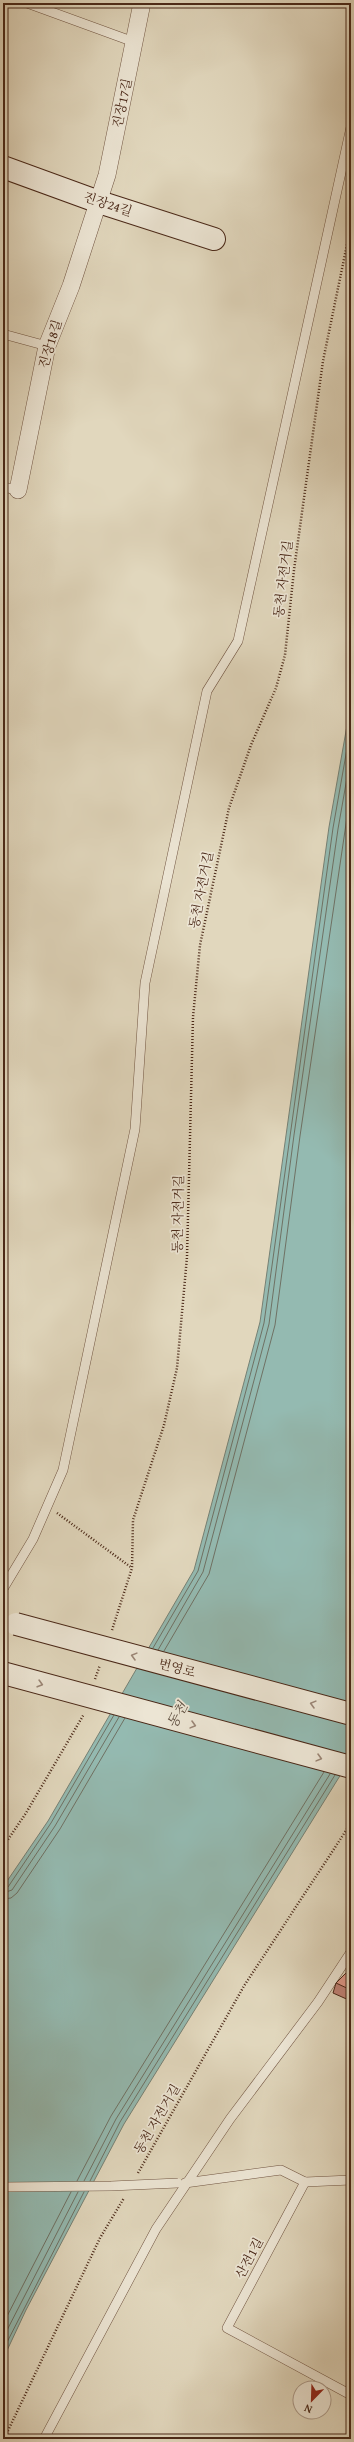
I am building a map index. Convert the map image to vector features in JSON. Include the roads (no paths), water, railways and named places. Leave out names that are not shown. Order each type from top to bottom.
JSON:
[{"type":"main road","name":"진장24길","points":[[3,167],[99,202],[214,239]]},
{"type":"main road","name":"번영로","points":[[10,1622],[351,1714]]},
{"type":"main road","points":[[3,1673],[351,1767]]},
{"type":"street","name":"진장17길","points":[[99,202],[107,175],[142,3]]},
{"type":"street","name":"진장18길","points":[[10,488],[47,346],[99,202]]},
{"type":"lane","points":[[27,3],[134,42]]},
{"type":"lane","points":[[3,1589],[33,1539],[63,1470],[135,1129],[145,984],[207,691],[238,641],[351,127]]},
{"type":"lane","points":[[3,334],[47,346]]},
{"type":"lane","points":[[44,2439],[156,2229],[190,2183],[230,2119],[318,2002],[351,1952]]},
{"type":"lane","points":[[3,2187],[111,2186],[190,2183],[282,2170],[305,2182],[351,2180]]},
{"type":"lane","name":"산전1길","points":[[305,2182],[227,2328],[351,2395]]},
{"type":"water","name":"동천","points":[[351,703],[351,1758],[124,2124],[26,2310],[3,2359],[3,1887],[48,1821],[194,1570],[260,1322],[329,827]]}]
